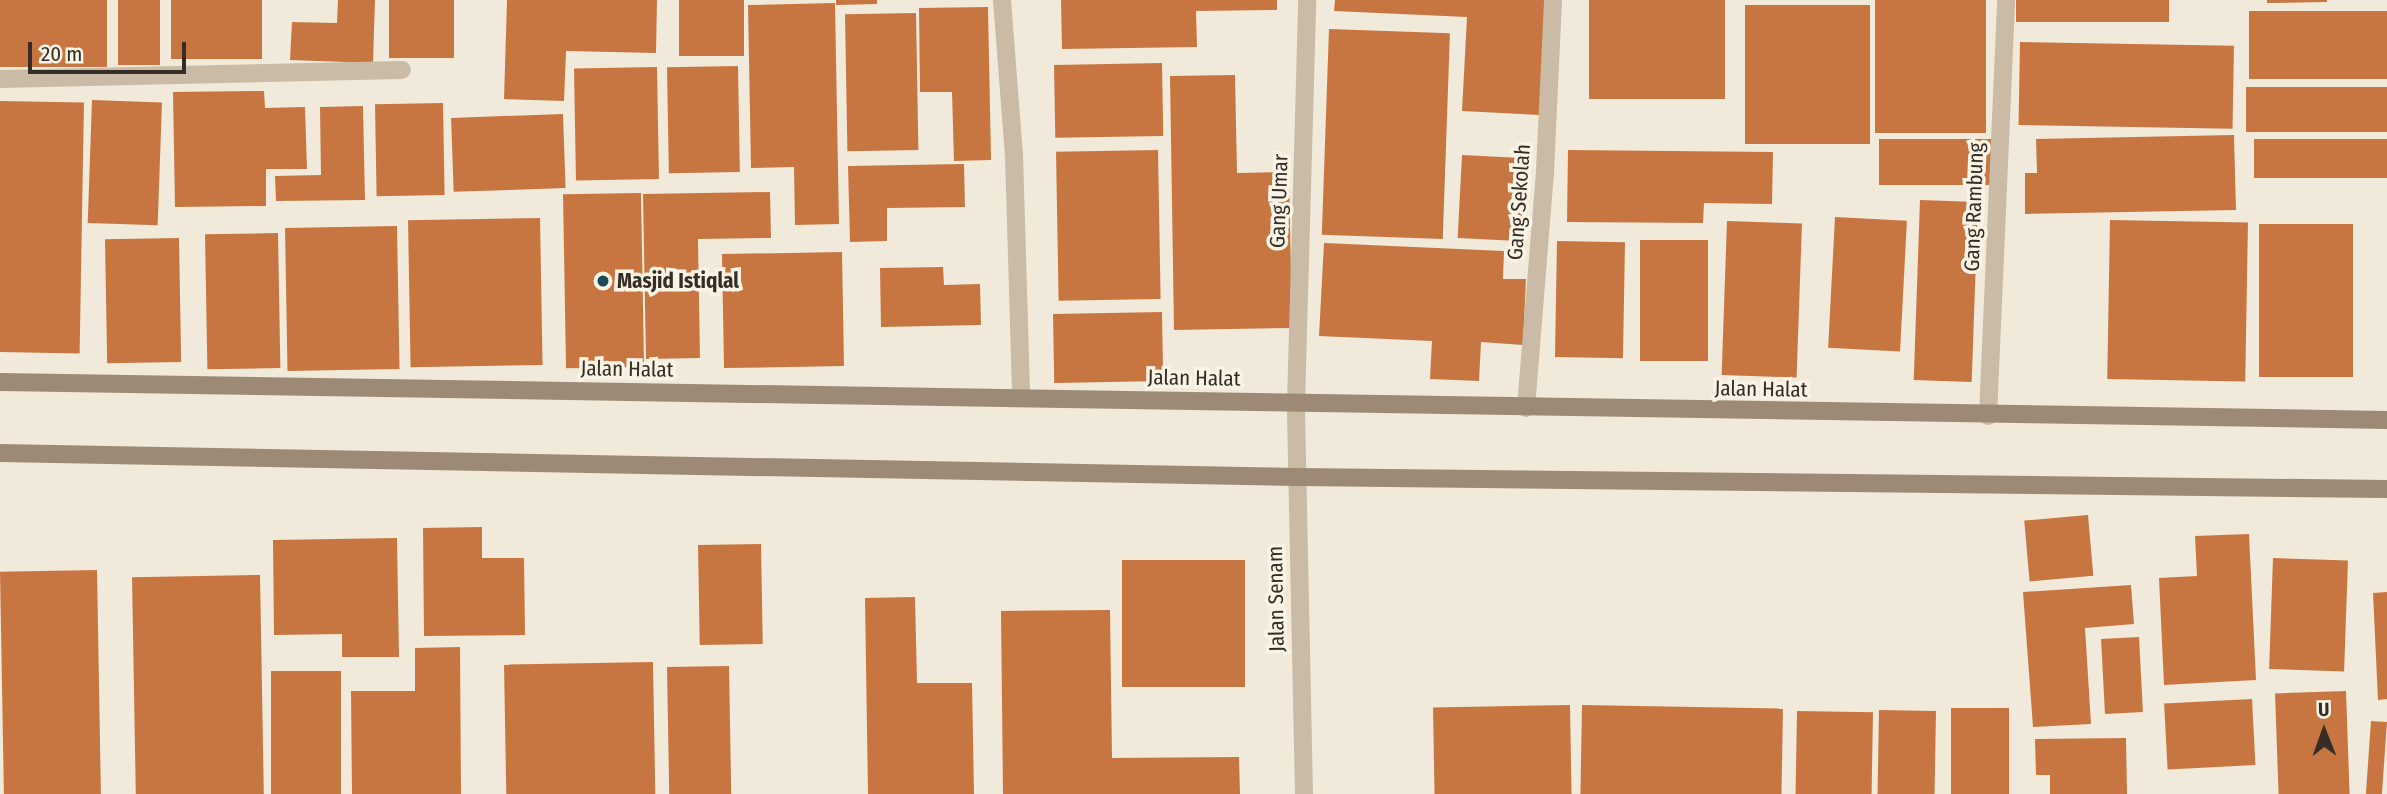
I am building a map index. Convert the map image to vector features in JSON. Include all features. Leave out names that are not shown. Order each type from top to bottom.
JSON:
[{"type":"main road","name":"Jalan Halat","points":[[0,382],[1988,416],[2387,420]]},
{"type":"main road","points":[[0,453],[1297,477],[2387,489]]},
{"type":"street","points":[[1002,0],[1014,155],[1021,398]]},
{"type":"street","name":"Gang Umar","points":[[1296,403],[1307,0]]},
{"type":"street","name":"Gang Sekolah","points":[[1526,408],[1545,171],[1553,0]]},
{"type":"street","name":"Gang Rambung","points":[[1988,416],[2006,0]]},
{"type":"street","points":[[0,79],[402,70]]},
{"type":"street","name":"Jalan Senam","points":[[1296,403],[1304,794]]},
{"type":"building","points":[[0,0],[107,0],[107,67],[0,67]]},
{"type":"building","points":[[118,0],[160,0],[160,65],[118,65]]},
{"type":"building","points":[[171,0],[262,0],[262,59],[171,59]]},
{"type":"building","points":[[338,0],[375,0],[373,63],[290,60],[292,22],[337,23]]},
{"type":"building","points":[[389,0],[454,0],[454,58],[389,58]]},
{"type":"building","points":[[507,0],[657,0],[656,53],[566,51],[564,101],[504,99]]},
{"type":"building","points":[[679,0],[744,0],[744,56],[679,56]]},
{"type":"building","points":[[836,0],[877,0],[877,4],[836,5]]},
{"type":"building","points":[[1061,0],[1277,0],[1277,10],[1196,11],[1197,47],[1062,49]]},
{"type":"building","points":[[1335,0],[1545,0],[1540,115],[1462,111],[1467,17],[1334,11]]},
{"type":"building","points":[[1589,0],[1725,0],[1725,99],[1589,99]]},
{"type":"building","points":[[1875,0],[1986,0],[1986,133],[1875,133]]},
{"type":"building","points":[[2016,0],[2169,0],[2169,22],[2016,22]]},
{"type":"building","points":[[2267,0],[2327,0],[2327,2],[2267,3]]},
{"type":"building","points":[[835,3],[839,224],[795,225],[794,167],[751,168],[748,5]]},
{"type":"building","points":[[1745,5],[1870,5],[1870,144],[1745,144]]},
{"type":"building","points":[[988,7],[991,160],[954,161],[952,92],[920,92],[919,8]]},
{"type":"building","points":[[2249,11],[2387,11],[2387,79],[2249,79]]},
{"type":"building","points":[[916,13],[918,150],[847,151],[845,14]]},
{"type":"building","points":[[1329,29],[1450,33],[1443,239],[1322,235]]},
{"type":"building","points":[[2020,42],[2234,46],[2233,129],[2019,125]]},
{"type":"building","points":[[1162,63],[1163,136],[1055,138],[1054,65]]},
{"type":"building","points":[[738,66],[740,172],[669,173],[667,67]]},
{"type":"building","points":[[657,67],[659,179],[576,180],[574,68]]},
{"type":"building","points":[[1235,75],[1237,173],[1289,172],[1292,328],[1174,330],[1170,76]]},
{"type":"building","points":[[2246,87],[2387,87],[2387,132],[2246,132]]},
{"type":"building","points":[[264,91],[265,108],[305,107],[307,169],[266,169],[266,206],[175,207],[173,92]]},
{"type":"building","points":[[92,100],[162,102],[158,225],[88,223]]},
{"type":"building","points":[[0,101],[84,102],[80,353],[0,352]]},
{"type":"building","points":[[443,103],[445,195],[377,196],[375,104]]},
{"type":"building","points":[[363,106],[365,200],[276,201],[275,176],[321,175],[320,107]]},
{"type":"building","points":[[563,114],[566,188],[454,192],[451,118]]},
{"type":"building","points":[[2234,135],[2236,210],[2025,214],[2025,173],[2037,173],[2036,139]]},
{"type":"building","points":[[1879,139],[1993,139],[1993,185],[1879,185]]},
{"type":"building","points":[[2254,139],[2387,139],[2387,178],[2254,178]]},
{"type":"building","points":[[1158,150],[1161,299],[1059,301],[1056,152]]},
{"type":"building","points":[[1568,150],[1773,152],[1772,204],[1704,203],[1703,223],[1567,222]]},
{"type":"building","points":[[1462,155],[1528,158],[1524,241],[1458,238]]},
{"type":"building","points":[[964,164],[965,207],[887,208],[887,241],[850,242],[848,166]]},
{"type":"building","points":[[770,192],[771,238],[698,239],[700,358],[646,359],[643,194]]},
{"type":"building","name":"Masjid Istiqlal","points":[[641,193],[644,367],[566,368],[563,194]]},
{"type":"building","points":[[1920,200],[1978,202],[1972,382],[1914,380]]},
{"type":"building","points":[[1835,217],[1907,221],[1900,352],[1828,348]]},
{"type":"building","points":[[540,218],[543,365],[411,367],[408,220]]},
{"type":"building","points":[[2110,220],[2248,222],[2245,381],[2107,379]]},
{"type":"building","points":[[1727,221],[1802,224],[1797,378],[1722,375]]},
{"type":"building","points":[[2259,224],[2353,224],[2353,377],[2259,377]]},
{"type":"building","points":[[397,226],[399,369],[288,371],[285,228]]},
{"type":"building","points":[[278,233],[280,368],[207,369],[205,234]]},
{"type":"building","points":[[179,238],[181,362],[107,363],[105,239]]},
{"type":"building","points":[[1640,240],[1708,240],[1708,361],[1640,361]]},
{"type":"building","points":[[1557,241],[1625,242],[1623,358],[1555,357]]},
{"type":"building","points":[[1324,243],[1504,251],[1503,279],[1526,279],[1523,345],[1481,342],[1479,381],[1430,379],[1432,341],[1319,336]]},
{"type":"building","points":[[842,252],[844,366],[724,368],[722,254]]},
{"type":"building","points":[[943,267],[944,285],[980,284],[981,325],[881,327],[880,268]]},
{"type":"building","points":[[1162,312],[1163,381],[1054,383],[1053,314]]},
{"type":"building","points":[[2088,515],[2093,576],[2030,581],[2024,521]]},
{"type":"building","points":[[482,527],[482,558],[524,558],[525,635],[424,636],[423,528]]},
{"type":"building","points":[[2249,534],[2256,680],[2164,685],[2159,578],[2197,576],[2195,536]]},
{"type":"building","points":[[397,538],[399,657],[342,657],[342,634],[274,635],[273,540]]},
{"type":"building","points":[[761,544],[763,644],[700,645],[698,545]]},
{"type":"building","points":[[2273,558],[2348,561],[2344,672],[2269,669]]},
{"type":"building","points":[[1122,560],[1245,560],[1245,687],[1122,687]]},
{"type":"building","points":[[97,570],[101,794],[4,794],[0,572]]},
{"type":"building","points":[[260,575],[264,794],[136,794],[132,577]]},
{"type":"building","points":[[2131,585],[2134,624],[2085,628],[2091,724],[2033,727],[2023,592]]},
{"type":"building","points":[[2387,592],[2387,699],[2378,700],[2373,593]]},
{"type":"building","points":[[915,597],[917,683],[972,683],[974,794],[868,794],[865,598]]},
{"type":"building","points":[[1110,610],[1112,758],[1239,757],[1240,794],[1003,794],[1001,611]]},
{"type":"building","points":[[2139,637],[2143,712],[2105,714],[2101,639]]},
{"type":"building","points":[[460,647],[461,794],[352,794],[351,691],[415,691],[415,648]]},
{"type":"building","points":[[653,662],[655,794],[506,794],[504,665]]},
{"type":"building","points":[[729,666],[731,794],[669,794],[667,667]]},
{"type":"building","points":[[271,671],[341,671],[341,794],[271,794]]},
{"type":"building","points":[[2346,691],[2350,794],[2279,794],[2275,693]]},
{"type":"building","points":[[2252,699],[2255,765],[2168,770],[2164,704]]},
{"type":"building","points":[[1570,705],[1572,794],[1435,794],[1433,707]]},
{"type":"building","points":[[1582,705],[1783,709],[1781,794],[1580,794]]},
{"type":"building","points":[[1951,708],[2009,708],[2009,794],[1951,794]]},
{"type":"building","points":[[1879,710],[1936,711],[1935,794],[1878,794]]},
{"type":"building","points":[[1797,711],[1873,712],[1872,794],[1796,794]]},
{"type":"building","points":[[2371,721],[2387,722],[2382,794],[2366,794]]},
{"type":"building","points":[[2126,738],[2127,794],[2050,794],[2050,775],[2036,775],[2035,739]]},
{"type":"place","name":"Masjid Istiqlal","points":[[603,281]]}]
